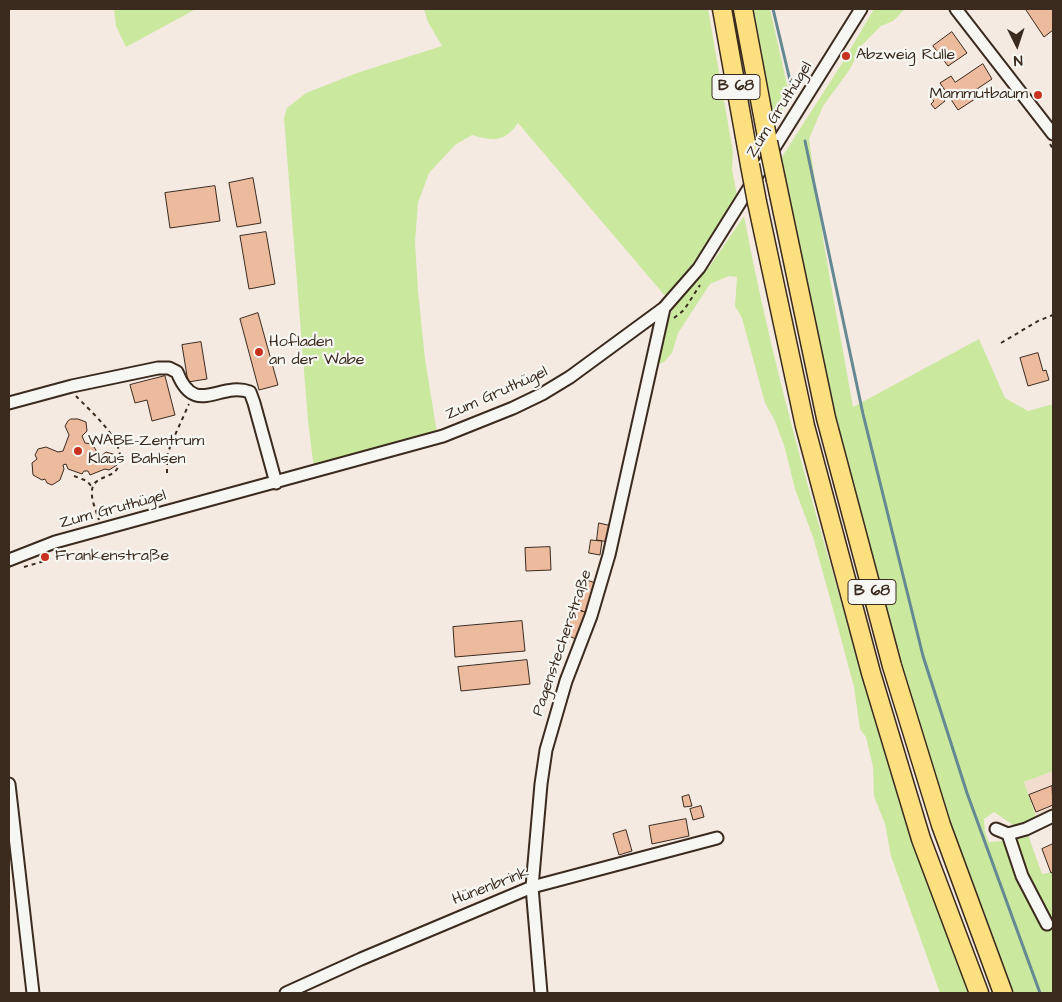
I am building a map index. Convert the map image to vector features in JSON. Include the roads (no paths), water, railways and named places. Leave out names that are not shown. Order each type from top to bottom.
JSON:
[{"type":"highway","name":"B 68","points":[[722,9],[757,202],[805,426],[871,672],[921,839],[979,993]]},
{"type":"highway","name":"B 68","points":[[743,9],[768,142],[826,418],[892,666],[942,825],[1003,993]]},
{"type":"street","name":"Zum Gruthügel","points":[[9,560],[55,542],[442,436],[513,408],[542,394],[570,377],[664,308],[699,268],[862,9]]},
{"type":"street","points":[[956,9],[1053,134]]},
{"type":"street","name":"Pagenstecherstraße","points":[[541,993],[532,887],[541,784],[546,750],[566,681],[591,616],[610,555],[664,308]]},
{"type":"street","points":[[9,403],[70,386],[158,368],[168,368],[177,372],[188,392],[194,395],[204,396],[236,390],[250,392],[276,483]]},
{"type":"street","points":[[9,784],[33,993]]},
{"type":"street","points":[[996,829],[1008,834],[1026,829],[1053,816]]},
{"type":"street","points":[[1008,834],[1022,876],[1036,897],[1047,924]]},
{"type":"street","name":"Hünenbrink","points":[[286,993],[361,959],[532,887],[716,838]]},
{"type":"waterway","points":[[773,9],[793,93]]},
{"type":"waterway","points":[[805,141],[863,414],[923,656],[967,793],[1040,993]]},
{"type":"place","name":"Abzweig Rulle","points":[[846,56]]},
{"type":"place","name":"Mammutbaum","points":[[1038,95]]},
{"type":"place","name":"Hofladen an der Wabe","points":[[259,352]]},
{"type":"place","name":"WABE-Zentrum Klaus Bahlsen","points":[[78,451]]},
{"type":"place","name":"Frankenstraße","points":[[45,557]]}]
